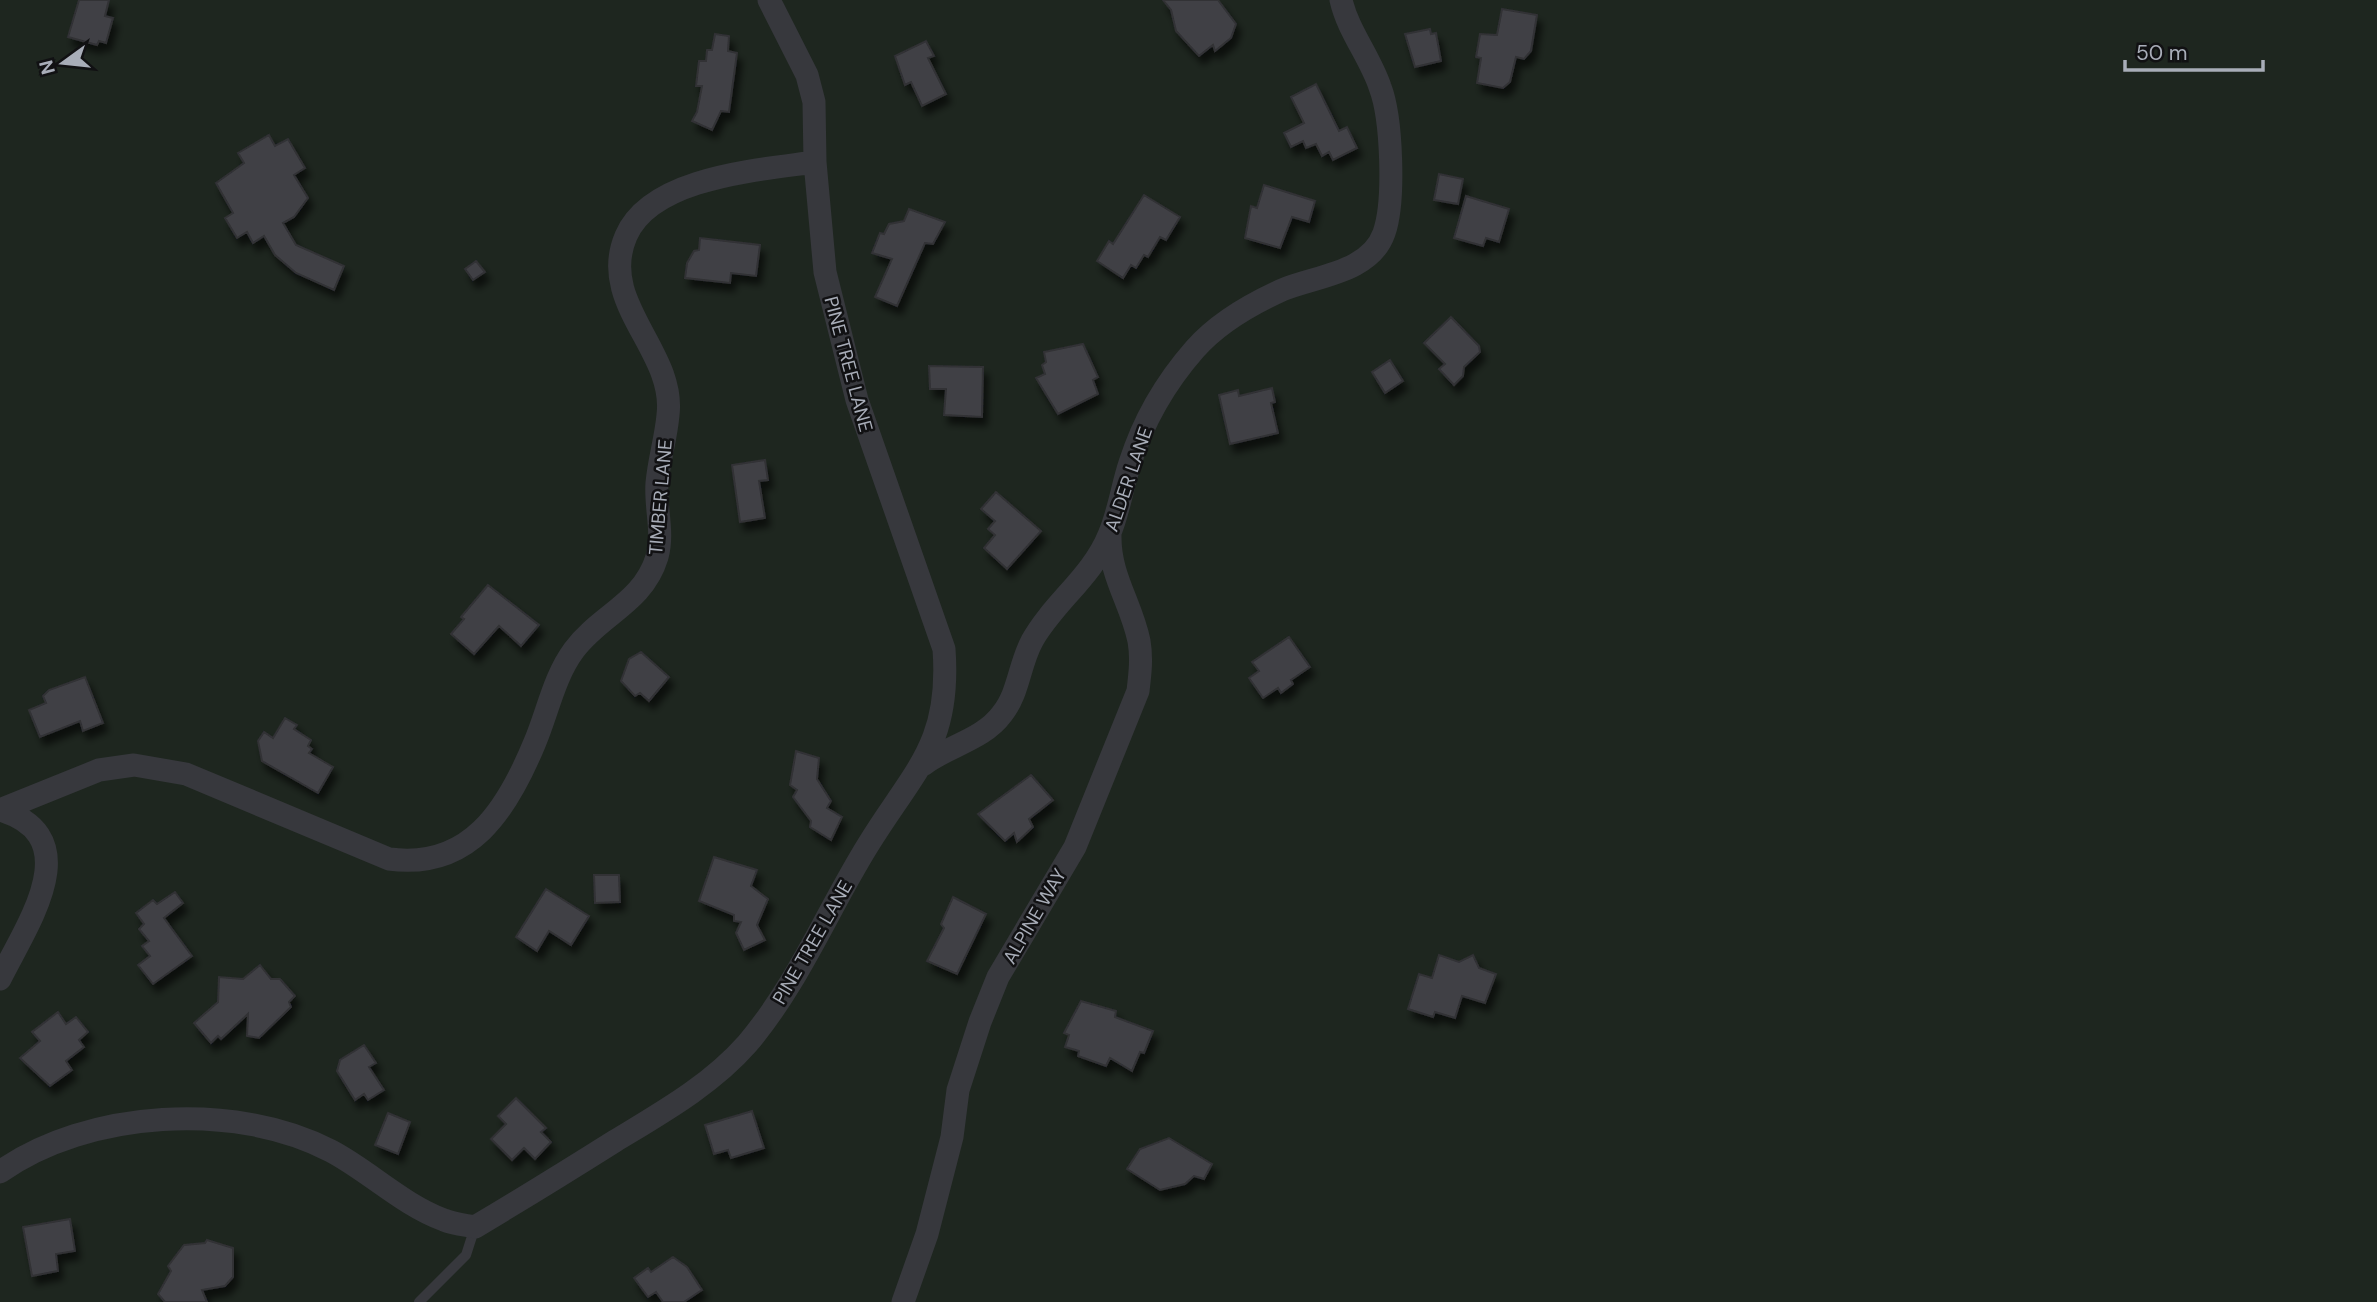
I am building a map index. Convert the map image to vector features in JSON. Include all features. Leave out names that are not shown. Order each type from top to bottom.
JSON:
[{"type":"street","points":[[769,0],[807,75],[814,102],[815,162]]},
{"type":"street","name":"ALDER LANE","points":[[923,765],[986,730],[1002,715],[1013,696],[1022,663],[1033,639],[1094,564],[1110,534],[1130,462],[1152,410],[1196,347],[1233,317],[1281,291],[1355,265],[1371,253],[1383,237],[1389,219],[1389,126],[1381,87],[1341,0]]},
{"type":"street","name":"PINE TREE LANE","points":[[475,1227],[674,1105],[712,1077],[746,1045],[783,996],[865,849],[923,765],[939,727],[947,689],[944,649],[857,400],[825,272],[815,162]]},
{"type":"street","name":"TIMBER LANE","points":[[0,810],[99,770],[134,765],[186,775],[389,859],[412,862],[435,859],[457,851],[477,837],[503,802],[535,743],[559,675],[575,649],[602,621],[627,605],[648,579],[657,556],[661,532],[657,486],[668,413],[668,394],[656,359],[621,287],[619,257],[626,236],[637,217],[660,198],[706,182],[815,162]]},
{"type":"street","name":"ALPINE WAY","points":[[903,1302],[927,1234],[952,1138],[958,1090],[980,1022],[998,977],[1074,847],[1138,691],[1142,665],[1139,639],[1109,557],[1110,534]]},
{"type":"street","points":[[0,810],[18,816],[32,826],[43,841],[48,865],[46,883],[0,979]]},
{"type":"street","points":[[0,1172],[19,1159],[56,1141],[100,1129],[164,1119],[255,1124],[289,1133],[330,1151],[444,1221],[475,1227]]},
{"type":"lane","points":[[419,1302],[466,1255],[475,1227]]},
{"type":"shaded area","points":[[0,0],[2377,0],[2377,1302],[0,1302]]},
{"type":"building","points":[[79,0],[109,0],[105,16],[113,18],[106,43],[99,41],[97,45],[68,37]]},
{"type":"building","points":[[1163,0],[1218,0],[1236,24],[1231,38],[1215,51],[1213,45],[1199,56],[1176,31],[1171,10]]},
{"type":"building","points":[[1502,9],[1537,15],[1531,51],[1524,59],[1516,57],[1510,82],[1503,88],[1477,83],[1481,58],[1476,57],[1480,34],[1497,35]]},
{"type":"building","points":[[1430,29],[1431,34],[1436,33],[1441,61],[1415,67],[1405,34]]},
{"type":"building","points":[[715,34],[729,36],[728,51],[737,53],[729,112],[721,111],[712,130],[692,121],[697,112],[702,86],[696,86],[699,61],[706,61],[707,50],[712,50]]},
{"type":"building","points":[[926,41],[934,56],[928,58],[946,94],[922,106],[911,82],[905,85],[895,56]]},
{"type":"building","points":[[1316,84],[1339,131],[1347,127],[1357,148],[1333,160],[1329,152],[1322,156],[1316,144],[1306,148],[1303,141],[1291,147],[1284,133],[1304,123],[1291,97]]},
{"type":"building","points":[[269,135],[275,146],[288,139],[305,168],[294,175],[308,198],[294,217],[283,223],[296,245],[344,266],[334,290],[296,273],[275,255],[264,236],[253,243],[247,232],[237,238],[225,218],[233,213],[216,183],[244,163],[238,153]]},
{"type":"building","points":[[1439,174],[1463,179],[1458,204],[1434,200]]},
{"type":"building","points":[[1264,185],[1315,201],[1309,222],[1292,217],[1280,248],[1245,238],[1251,206],[1257,208]]},
{"type":"building","points":[[1144,195],[1180,217],[1166,240],[1160,237],[1148,257],[1144,255],[1136,268],[1131,265],[1123,278],[1097,261],[1109,241],[1113,244]]},
{"type":"building","points":[[1466,196],[1509,209],[1499,242],[1486,238],[1483,246],[1454,238]]},
{"type":"building","points":[[909,209],[945,222],[933,244],[925,243],[897,306],[875,297],[892,259],[872,253],[880,233],[884,234],[889,224],[904,221]]},
{"type":"building","points":[[700,238],[760,245],[756,276],[731,273],[730,283],[685,278],[687,263],[694,251],[699,250]]},
{"type":"building","points":[[476,261],[485,272],[473,280],[465,269]]},
{"type":"building","points":[[1451,317],[1479,346],[1480,352],[1464,367],[1463,376],[1454,385],[1439,369],[1445,364],[1424,343]]},
{"type":"building","points":[[1083,344],[1098,377],[1093,380],[1098,394],[1058,414],[1036,378],[1045,374],[1042,365],[1046,362],[1044,352]]},
{"type":"building","points":[[1390,360],[1403,381],[1385,393],[1372,372]]},
{"type":"building","points":[[929,366],[983,367],[982,417],[944,415],[946,389],[930,389]]},
{"type":"building","points":[[1272,388],[1275,402],[1271,403],[1278,433],[1230,444],[1219,395],[1238,390],[1239,396]]},
{"type":"building","points":[[765,460],[768,480],[759,481],[765,518],[740,522],[732,465]]},
{"type":"building","points":[[996,492],[1041,531],[1007,569],[984,548],[995,535],[988,529],[995,521],[981,509]]},
{"type":"building","points":[[488,585],[539,625],[521,646],[499,626],[474,654],[451,634],[464,619],[461,617]]},
{"type":"building","points":[[1289,637],[1310,667],[1291,680],[1293,684],[1281,693],[1278,688],[1263,698],[1249,678],[1259,671],[1252,662]]},
{"type":"building","points":[[641,652],[669,677],[649,701],[640,693],[635,696],[621,681],[629,659]]},
{"type":"building","points":[[85,677],[103,723],[83,731],[80,721],[40,737],[29,710],[46,703],[43,696],[49,690]]},
{"type":"building","points":[[285,718],[297,725],[294,729],[311,740],[308,746],[312,749],[309,753],[333,767],[318,793],[262,761],[258,741],[264,732],[273,738]]},
{"type":"building","points":[[796,751],[819,758],[817,779],[831,801],[827,808],[842,817],[831,840],[810,827],[811,821],[793,797],[797,790],[790,785]]},
{"type":"building","points":[[1031,775],[1053,800],[1029,819],[1033,827],[1017,842],[1014,833],[1005,841],[978,814]]},
{"type":"building","points":[[714,857],[757,870],[751,886],[768,899],[757,925],[765,940],[744,950],[736,933],[741,922],[734,921],[734,915],[699,901]]},
{"type":"building","points":[[594,875],[619,875],[620,902],[595,903]]},
{"type":"building","points":[[546,889],[589,916],[571,945],[549,931],[537,951],[516,937]]},
{"type":"building","points":[[175,892],[183,903],[164,918],[192,956],[153,984],[138,965],[150,956],[142,946],[149,941],[139,929],[144,924],[136,913],[153,900],[157,904]]},
{"type":"building","points":[[953,897],[986,914],[957,974],[927,961],[944,928],[941,924]]},
{"type":"building","points":[[1439,955],[1459,962],[1473,955],[1479,968],[1496,974],[1485,1003],[1462,996],[1455,1018],[1435,1012],[1433,1017],[1408,1009],[1419,974],[1432,978]]},
{"type":"building","points":[[260,965],[271,979],[280,979],[295,996],[289,1002],[291,1007],[259,1038],[247,1036],[248,1014],[221,1039],[218,1036],[211,1043],[194,1023],[218,1002],[219,977],[243,979]]},
{"type":"building","points":[[1081,1001],[1116,1011],[1115,1017],[1153,1031],[1144,1053],[1140,1052],[1132,1071],[1110,1058],[1106,1066],[1078,1056],[1079,1051],[1065,1047],[1069,1035],[1064,1033]]},
{"type":"building","points":[[58,1012],[66,1024],[76,1017],[88,1032],[79,1040],[84,1047],[66,1061],[72,1070],[50,1086],[20,1058],[40,1041],[32,1032]]},
{"type":"building","points":[[364,1045],[376,1063],[369,1067],[384,1090],[368,1100],[364,1094],[355,1100],[337,1071],[340,1060]]},
{"type":"building","points":[[516,1098],[546,1128],[541,1132],[551,1142],[535,1159],[524,1148],[512,1160],[491,1139],[506,1124],[498,1116]]},
{"type":"building","points":[[752,1111],[764,1148],[731,1158],[728,1150],[714,1154],[705,1125]]},
{"type":"building","points":[[388,1113],[410,1122],[398,1154],[375,1145]]},
{"type":"building","points":[[1169,1138],[1212,1164],[1204,1179],[1194,1176],[1185,1184],[1160,1190],[1127,1169],[1140,1149]]},
{"type":"building","points":[[70,1219],[75,1251],[56,1254],[58,1271],[32,1276],[23,1227]]},
{"type":"building","points":[[207,1240],[233,1248],[233,1277],[225,1286],[202,1290],[207,1302],[165,1302],[158,1294],[171,1271],[168,1266],[184,1245],[205,1243]]},
{"type":"building","points":[[673,1257],[687,1267],[702,1290],[684,1302],[663,1302],[656,1292],[648,1297],[634,1278],[648,1268],[651,1272]]}]
